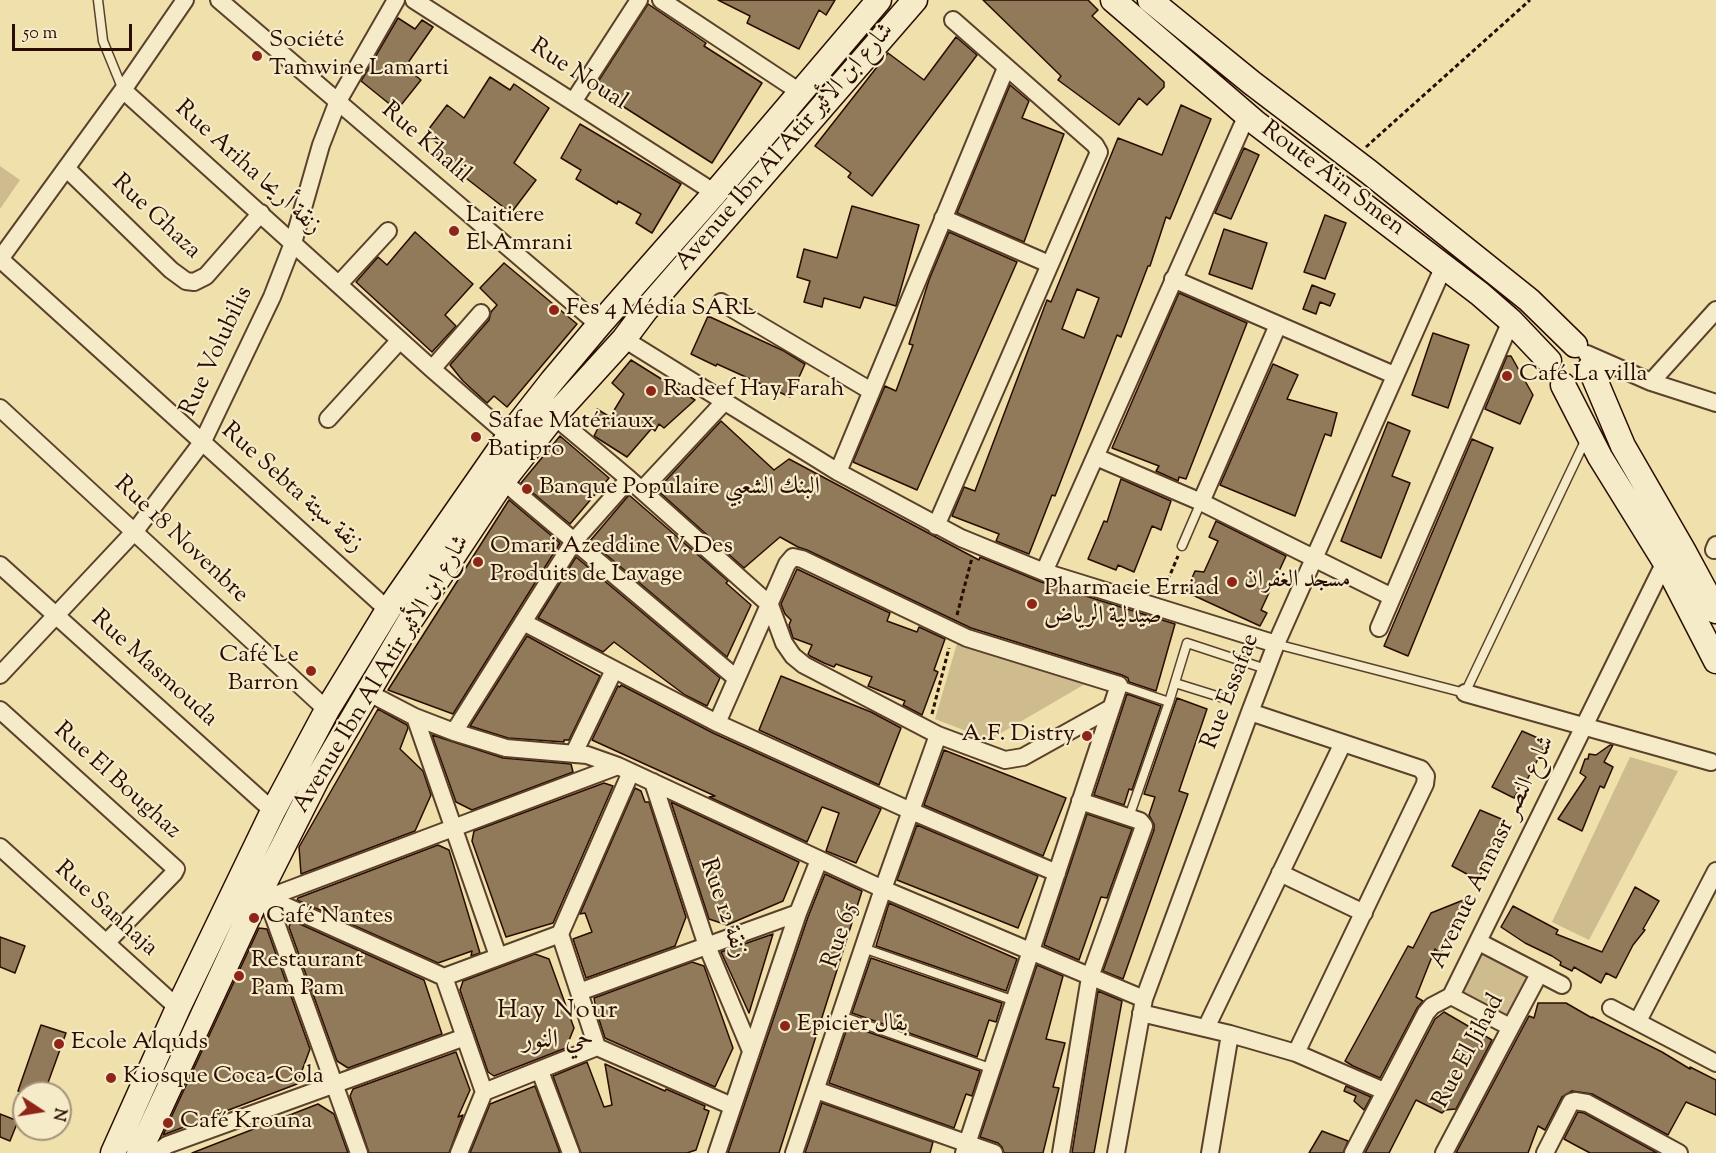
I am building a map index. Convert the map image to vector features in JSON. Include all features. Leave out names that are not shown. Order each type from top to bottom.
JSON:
[{"type":"street","points":[[0,259],[123,90],[185,0]]},
{"type":"street","name":"Rue Khalil","points":[[219,0],[598,325]]},
{"type":"street","name":"Rue Volubilis","points":[[0,675],[135,531],[203,441],[272,297],[293,243],[321,146],[338,101],[396,0]]},
{"type":"street","name":"Rue Noual","points":[[414,0],[716,193]]},
{"type":"street","points":[[573,102],[639,0]]},
{"type":"street","points":[[661,0],[800,92]]},
{"type":"street","name":"Avenue Ibn Al Atir شارع ابن الأثير","points":[[114,1153],[178,1008],[273,811],[327,710],[388,610],[509,436],[598,325],[716,193],[879,0]]},
{"type":"street","name":"Avenue Ibn Al Atir شارع ابن الأثير","points":[[139,1153],[317,779],[408,624],[503,481],[554,416],[624,339],[652,302],[915,0]]},
{"type":"street","name":"Route Aïn Smen","points":[[1113,0],[1247,115],[1444,266],[1511,321],[1549,361]]},
{"type":"street","name":"Route Aïn Smen","points":[[1150,0],[1529,300],[1584,356],[1623,446],[1716,611]]},
{"type":"street","points":[[936,526],[1099,150],[953,20]]},
{"type":"street","points":[[838,472],[1006,68]]},
{"type":"street","name":"Rue Ariha زنقة أريحا","points":[[123,90],[509,436]]},
{"type":"street","points":[[1044,572],[1247,115]]},
{"type":"street","name":"Rue Ghaza","points":[[66,168],[162,262],[186,281],[194,282],[206,276],[261,213]]},
{"type":"street","points":[[943,218],[1049,264]]},
{"type":"street","points":[[339,284],[388,231]]},
{"type":"street","name":"Rue Sebta زنقة سبتة","points":[[0,259],[388,610]]},
{"type":"street","name":"Rue Essafae","points":[[1116,1153],[1143,1006],[1250,712],[1276,644],[1444,266]]},
{"type":"street","points":[[1173,279],[1394,375]]},
{"type":"street","points":[[721,302],[871,391]]},
{"type":"street","points":[[1651,382],[1716,310]]},
{"type":"street","points":[[432,369],[481,313]]},
{"type":"street","points":[[1379,628],[1511,321]]},
{"type":"street","points":[[1201,502],[1278,326]]},
{"type":"street","points":[[624,339],[838,472],[936,526],[999,555],[1044,572],[1276,644]]},
{"type":"street","points":[[328,419],[400,340]]},
{"type":"street","points":[[1584,356],[1587,376],[1580,383],[1571,386],[1563,385],[1552,378],[1549,361],[1560,347],[1584,356],[1651,382],[1716,403]]},
{"type":"street","points":[[1563,385],[1588,436],[1665,562],[1716,662]]},
{"type":"street","points":[[454,732],[574,541],[725,401]]},
{"type":"street","name":"Rue 18 Novenbre","points":[[0,408],[327,710]]},
{"type":"street","points":[[554,416],[636,485],[770,605],[784,643],[793,656],[804,665],[938,735],[995,757],[1014,760],[1111,708]]},
{"type":"street","points":[[1095,456],[1201,502],[1392,597]]},
{"type":"street","points":[[503,481],[736,678]]},
{"type":"street","points":[[717,723],[787,564],[793,557],[967,638],[1119,685],[966,1148]]},
{"type":"street","name":"Avenue Annasr شارع النصر","points":[[1353,1153],[1426,1013],[1432,1006],[1451,996],[1665,562]]},
{"type":"street","name":"Rue Masmouda","points":[[0,565],[273,811]]},
{"type":"street","points":[[523,622],[717,723],[912,811],[1057,873]]},
{"type":"street","points":[[574,753],[614,670]]},
{"type":"street","points":[[367,692],[415,717],[454,732],[515,749],[587,755],[625,769],[883,889],[1090,977],[1143,1006],[1206,1028],[1296,1053],[1384,1091]]},
{"type":"street","points":[[1465,693],[1711,762]]},
{"type":"street","name":"Rue El Boughaz","points":[[0,711],[175,867],[174,873],[106,943]]},
{"type":"street","points":[[1250,712],[1421,769],[1426,776],[1425,784],[1296,1053]]},
{"type":"street","points":[[415,717],[498,956]]},
{"type":"street","name":"Rue 65","points":[[794,1153],[883,889],[938,735]]},
{"type":"street","points":[[1206,1028],[1343,743]]},
{"type":"street","points":[[263,896],[625,769]]},
{"type":"street","points":[[597,1047],[560,934],[625,769]]},
{"type":"street","name":"Rue 12 زنقة","points":[[653,782],[707,946],[751,1051]]},
{"type":"street","points":[[1061,1153],[1090,977],[1144,828],[1142,822],[1080,801]]},
{"type":"street","name":"Rue Sanhaja","points":[[0,847],[178,1008]]},
{"type":"street","points":[[717,1153],[798,914],[819,860]]},
{"type":"street","points":[[1638,1021],[1716,871]]},
{"type":"street","points":[[1280,873],[1364,913]]},
{"type":"street","points":[[263,896],[444,976],[560,934]]},
{"type":"street","points":[[263,896],[359,1153]]},
{"type":"street","points":[[579,992],[798,914]]},
{"type":"street","points":[[1479,942],[1562,985]]},
{"type":"street","name":"Rue El Jihad","points":[[1444,1153],[1539,974]]},
{"type":"street","points":[[444,976],[484,1092],[459,1153]]},
{"type":"street","points":[[1451,996],[1510,1027]]},
{"type":"street","points":[[1611,1008],[1716,1063]]},
{"type":"street","points":[[1210,1153],[1230,1034]]},
{"type":"street","points":[[156,1153],[167,1145],[465,1038]]},
{"type":"street","points":[[484,1092],[597,1047],[732,1106]]},
{"type":"street","points":[[540,1071],[571,1153]]},
{"type":"street","points":[[816,1090],[966,1148],[994,1153]]},
{"type":"street","points":[[1545,1153],[1571,1102],[1575,1101],[1587,1103],[1679,1153]]},
{"type":"lane","points":[[98,0],[103,41],[123,90]]},
{"type":"lane","points":[[1276,644],[1465,693],[1588,436]]},
{"type":"lane","points":[[1182,546],[1201,502]]},
{"type":"lane","points":[[1129,817],[1187,643],[1266,669]]},
{"type":"lane","points":[[1175,683],[1220,697]]},
{"type":"lane","points":[[1119,685],[1169,702]]},
{"type":"lane","points":[[863,948],[1015,1001]]},
{"type":"lane","points":[[841,1016],[993,1069]]},
{"type":"path","points":[[1353,159],[1530,0]]},
{"type":"path","points":[[1157,607],[1182,546]]},
{"type":"shaded area","points":[[0,166],[20,180],[0,209]]},
{"type":"shaded area","points":[[958,640],[1085,684],[989,740],[935,719]]},
{"type":"shaded area","points":[[1630,757],[1678,771],[1589,940],[1552,922]]},
{"type":"shaded area","points":[[1483,951],[1528,975],[1507,1016],[1462,992]]},
{"type":"building","points":[[718,0],[835,0],[826,15],[819,10],[799,49],[747,23],[750,16]]},
{"type":"building","points":[[983,0],[1088,0],[1098,10],[1092,16],[1164,82],[1164,87],[1147,105],[1139,98],[1119,125],[1058,80],[1061,76]]},
{"type":"building","points":[[648,4],[706,43],[704,46],[762,83],[712,163],[594,88]]},
{"type":"building","points":[[398,18],[415,29],[422,20],[433,27],[405,67],[421,80],[397,110],[361,81]]},
{"type":"building","points":[[956,37],[977,55],[872,196],[848,177],[851,173],[815,146],[888,53],[924,80]]},
{"type":"building","points":[[490,77],[510,90],[514,84],[549,108],[514,163],[536,180],[511,213],[435,154],[441,146],[425,134],[447,105],[464,118]]},
{"type":"building","points":[[1010,85],[1029,101],[1022,118],[1064,134],[1024,242],[957,213]]},
{"type":"building","points":[[1181,105],[1211,119],[1170,219],[1166,217],[1150,266],[1148,266],[1121,337],[1117,335],[1055,496],[1052,495],[1029,554],[996,541],[999,534],[952,516],[964,487],[975,491],[1047,300],[1051,302],[1118,138],[1162,155]],"holes":[[[1077,289],[1099,298],[1084,338],[1062,329]]]},
{"type":"building","points":[[580,124],[681,184],[652,233],[636,223],[641,214],[618,201],[617,204],[576,179],[581,170],[561,158]]},
{"type":"building","points":[[1244,148],[1259,155],[1231,219],[1215,213]]},
{"type":"building","points":[[852,206],[919,225],[896,306],[864,297],[860,308],[824,298],[822,307],[804,302],[810,281],[797,277],[804,249],[837,258]]},
{"type":"building","points":[[1325,215],[1346,223],[1325,279],[1304,272]]},
{"type":"building","points":[[1224,229],[1267,243],[1252,289],[1209,274]]},
{"type":"building","points":[[415,232],[473,284],[445,315],[456,326],[432,352],[356,282],[378,257],[387,265]]},
{"type":"building","points":[[949,232],[1017,262],[917,490],[853,462],[885,386],[896,391],[913,345],[909,344],[929,280]]},
{"type":"building","points":[[504,263],[577,324],[507,407],[494,396],[487,403],[463,381],[450,365],[489,320],[491,312],[497,305],[480,288]]},
{"type":"building","points":[[1312,285],[1335,294],[1330,306],[1320,302],[1316,314],[1303,309]]},
{"type":"building","points":[[1179,293],[1247,323],[1186,479],[1179,477],[1178,481],[1156,471],[1159,466],[1112,448]]},
{"type":"building","points":[[708,316],[784,351],[805,364],[790,397],[691,354]]},
{"type":"building","points":[[1433,333],[1469,345],[1448,408],[1412,395]]},
{"type":"building","name":"Café La villa","points":[[1507,356],[1511,356],[1533,395],[1520,424],[1485,409]]},
{"type":"building","points":[[631,360],[695,400],[664,428],[659,424],[655,431],[652,428],[627,457],[594,436],[598,428],[589,423],[597,409],[610,417],[624,394],[612,383]]},
{"type":"building","points":[[1273,364],[1298,375],[1287,399],[1337,413],[1331,436],[1325,434],[1295,516],[1220,485]]},
{"type":"building","points":[[721,421],[774,470],[789,459],[979,560],[980,557],[1041,582],[1175,624],[1156,691],[1129,682],[1128,678],[1122,675],[971,628],[780,537],[744,568],[657,490]]},
{"type":"building","points":[[1388,422],[1410,431],[1392,476],[1410,483],[1381,558],[1341,541]]},
{"type":"building","points":[[560,436],[609,478],[570,524],[521,483]]},
{"type":"building","points":[[1472,439],[1493,448],[1408,656],[1384,646]]},
{"type":"building","points":[[1121,479],[1171,501],[1161,530],[1152,526],[1134,572],[1118,565],[1116,570],[1088,559],[1104,521],[1107,522]]},
{"type":"building","points":[[629,495],[728,581],[726,583],[751,605],[727,657],[590,541]]},
{"type":"building","points":[[509,500],[560,543],[453,714],[388,690]]},
{"type":"building","name":"مسجد الغفران","points":[[1216,521],[1286,556],[1261,610],[1267,613],[1260,626],[1186,592],[1195,571],[1204,572],[1218,541],[1209,537]]},
{"type":"building","points":[[576,557],[720,678],[707,706],[685,695],[614,642],[603,652],[538,618]]},
{"type":"building","points":[[797,569],[890,613],[887,621],[917,632],[919,627],[945,639],[934,670],[938,672],[922,715],[903,705],[905,701],[868,686],[872,677],[836,664],[834,667],[824,663],[808,654],[812,645],[793,638],[789,625],[791,620],[785,614],[781,604]]},
{"type":"building","points":[[527,636],[600,676],[569,740],[564,740],[564,742],[508,738],[470,726]]},
{"type":"building","points":[[781,676],[871,712],[901,728],[879,785],[759,730]]},
{"type":"building","points":[[621,685],[713,733],[881,809],[856,863],[826,851],[839,813],[822,807],[807,842],[709,797],[715,796],[592,740],[618,686]]},
{"type":"building","points":[[1127,694],[1161,706],[1132,790],[1129,789],[1124,805],[1094,795]]},
{"type":"building","points":[[1177,698],[1207,709],[1179,791],[1188,794],[1123,979],[1103,971],[1154,830],[1154,824],[1149,815],[1155,797],[1144,794]]},
{"type":"building","points":[[378,709],[407,725],[400,749],[423,771],[431,795],[415,831],[301,874],[299,847]]},
{"type":"building","points":[[1522,731],[1547,742],[1527,780],[1525,779],[1514,798],[1492,787]]},
{"type":"building","points":[[432,735],[503,758],[571,764],[573,772],[472,810],[456,802]]},
{"type":"building","points":[[1613,745],[1604,762],[1613,767],[1604,788],[1600,786],[1582,831],[1558,819],[1586,777],[1580,773],[1585,759],[1588,759],[1589,754],[1596,755]]},
{"type":"building","points":[[944,750],[1066,798],[1043,856],[924,805]]},
{"type":"building","points":[[604,783],[613,786],[553,923],[506,937],[472,841],[474,831]]},
{"type":"building","points":[[635,788],[641,791],[645,802],[649,802],[686,917],[675,946],[586,978],[573,939],[592,932],[585,913],[580,914]]},
{"type":"building","points":[[671,802],[799,862],[783,901],[727,925],[709,919]]},
{"type":"building","points":[[1480,810],[1506,821],[1478,880],[1452,866]]},
{"type":"building","points":[[1087,814],[1132,829],[1107,898],[1101,897],[1079,960],[1044,945]]},
{"type":"building","points":[[917,825],[1038,876],[1018,928],[897,880]]},
{"type":"building","points":[[438,845],[449,850],[480,953],[471,956],[472,951],[438,963],[297,900],[298,898]]},
{"type":"building","points":[[825,874],[862,891],[779,1153],[728,1153],[808,917]]},
{"type":"building","points":[[1635,887],[1659,901],[1643,929],[1645,930],[1633,945],[1616,978],[1606,973],[1601,983],[1574,967],[1572,971],[1560,965],[1561,962],[1552,956],[1525,943],[1501,927],[1513,906],[1558,930],[1556,934],[1602,952]]},
{"type":"building","points":[[1466,899],[1459,910],[1463,912],[1440,954],[1435,949],[1416,997],[1423,1001],[1417,1008],[1380,1078],[1345,1061],[1408,946],[1413,948],[1431,913]]},
{"type":"building","points":[[889,903],[1017,959],[1006,991],[876,946]]},
{"type":"building","points":[[291,920],[424,980],[442,1034],[348,1068],[337,1061],[289,927]]},
{"type":"building","points":[[259,928],[267,929],[310,1049],[297,1084],[163,1135]]},
{"type":"building","points":[[773,934],[749,1013],[721,952]]},
{"type":"building","points":[[0,937],[25,946],[15,973],[0,967]]},
{"type":"building","points":[[535,954],[549,959],[574,1028],[566,1048],[494,1076],[488,1072],[460,990],[463,981]]},
{"type":"building","points":[[871,958],[1002,1003],[996,1022],[989,1020],[977,1057],[852,1013]]},
{"type":"building","points":[[692,962],[704,966],[733,1048],[715,1087],[605,1038],[596,1010],[594,998]]},
{"type":"building","points":[[1037,965],[1063,976],[1046,1039],[1065,1043],[1053,1087],[1059,1088],[1043,1153],[1004,1153],[998,1143],[980,1137]]},
{"type":"building","points":[[1098,991],[1122,1001],[1094,1153],[1072,1153]]},
{"type":"building","points":[[1538,1003],[1566,1003],[1662,1052],[1690,1069],[1690,1067],[1716,1080],[1716,1115],[1686,1102],[1668,1135],[1592,1094],[1572,1091],[1562,1097],[1545,1130],[1538,1126],[1528,1153],[1456,1153],[1529,1016],[1534,1018]]},
{"type":"building","points":[[1444,1012],[1492,1040],[1456,1109],[1445,1110],[1442,1113],[1416,1100],[1389,1153],[1365,1153],[1435,1019]]},
{"type":"building","points":[[41,1025],[66,1033],[49,1081],[21,1081]]},
{"type":"building","points":[[848,1025],[980,1071],[972,1096],[966,1094],[954,1128],[829,1083]]},
{"type":"building","points":[[456,1052],[470,1090],[458,1117],[463,1115],[449,1153],[369,1153],[350,1096],[353,1089]]},
{"type":"building","points":[[587,1062],[604,1107],[612,1105],[605,1064],[705,1106],[704,1109],[709,1111],[696,1150],[687,1153],[581,1153],[553,1076]]},
{"type":"building","points":[[535,1086],[560,1153],[470,1153],[490,1104]]},
{"type":"building","points":[[1346,1086],[1371,1097],[1364,1110],[1354,1101],[1356,1096],[1344,1091]]},
{"type":"building","points":[[822,1103],[933,1142],[930,1153],[805,1153]]},
{"type":"building","points":[[318,1104],[334,1114],[348,1153],[192,1153]]},
{"type":"building","points":[[1578,1112],[1584,1113],[1657,1153],[1590,1153],[1564,1139]]},
{"type":"building","points":[[0,1114],[12,1119],[12,1136],[10,1141],[0,1137]]},
{"type":"building","points":[[1322,1131],[1348,1141],[1343,1153],[1309,1153]]},
{"type":"place","name":"Société Tamwine Lamarti","points":[[257,56]]},
{"type":"place","name":"Laitiere El Amrani","points":[[454,231]]},
{"type":"place","name":"Fes 4 Média SARL","points":[[554,310]]},
{"type":"place","name":"Café La villa","points":[[1507,376]]},
{"type":"place","name":"Radeef Hay Farah","points":[[651,391]]},
{"type":"place","name":"Safae Matériaux Batipro","points":[[476,437]]},
{"type":"place","name":"Banque Populaire البنك الشعبي","points":[[527,489]]},
{"type":"place","name":"Omari Azeddine V. Des Produits de Lavage","points":[[478,562]]},
{"type":"place","name":"مسجد الغفران","points":[[1232,582]]},
{"type":"place","name":"Pharmacie Erriad صيدلية الرياض","points":[[1032,604]]},
{"type":"place","name":"Café Le Barron","points":[[311,671]]},
{"type":"place","name":"A.F. Distry","points":[[1087,736]]},
{"type":"place","name":"Café Nantes","points":[[254,918]]},
{"type":"place","name":"Restaurant Pam Pam","points":[[239,976]]},
{"type":"place","name":"Epicier بقال","points":[[785,1026]]},
{"type":"place","name":"Ecole Alquds","points":[[59,1044]]},
{"type":"place","name":"Kiosque Coca-Cola","points":[[111,1078]]},
{"type":"place","name":"Café Krouna","points":[[168,1123]]},
{"type":"district","name":"Hay Nour حي النور","points":[[558,1028]]}]
